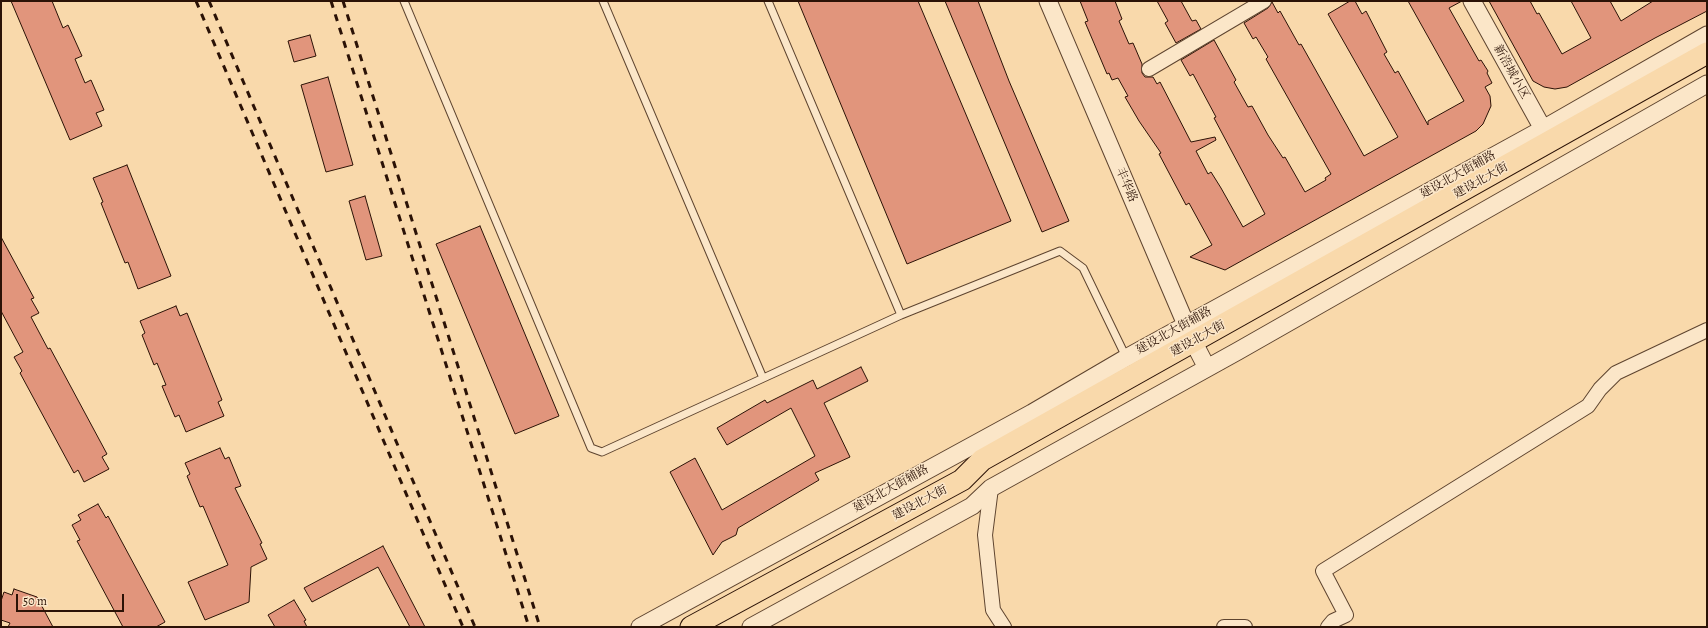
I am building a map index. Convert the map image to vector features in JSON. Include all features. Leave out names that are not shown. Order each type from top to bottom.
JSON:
[{"type":"main road","name":"建设北大街","points":[[691,627],[962,480],[982,460],[1196,347],[1547,135],[1707,53]]},
{"type":"main road","points":[[1196,347],[1707,68]]},
{"type":"street","name":"丰华路","points":[[1048,1],[1196,347]]},
{"type":"street","points":[[1149,69],[1264,1]]},
{"type":"street","name":"新浩城小区","points":[[1472,1],[1547,135]]},
{"type":"street","points":[[1547,135],[1707,35]]},
{"type":"street","name":"建设北大街辅路","points":[[751,627],[972,506],[991,488],[1196,347],[1707,84]]},
{"type":"street","points":[[1328,627],[1333,621],[1346,615],[1323,571],[1588,406],[1600,389],[1616,373],[1707,330]]},
{"type":"street","name":"建设北大街辅路","points":[[640,627],[1032,413],[1126,358],[1196,347]]},
{"type":"street","points":[[991,488],[985,535],[993,610],[1004,627]]},
{"type":"street","points":[[1224,627],[1245,627]]},
{"type":"lane","points":[[404,1],[591,448],[602,452],[900,315],[1060,251],[1083,268],[1126,358]]},
{"type":"lane","points":[[603,1],[763,378]]},
{"type":"lane","points":[[768,1],[900,315]]},
{"type":"building","points":[[11,1],[52,1],[63,28],[68,25],[82,56],[75,59],[85,83],[91,80],[104,110],[96,113],[102,126],[70,140]]},
{"type":"building","points":[[798,1],[918,1],[1011,221],[907,264]]},
{"type":"building","points":[[945,1],[978,1],[1009,81],[1069,221],[1042,232]]},
{"type":"building","points":[[1080,1],[1115,1],[1122,19],[1119,21],[1129,44],[1133,43],[1142,64],[1142,73],[1145,77],[1153,77],[1157,84],[1160,82],[1191,142],[1215,137],[1216,140],[1196,151],[1208,174],[1211,172],[1243,227],[1265,214],[1214,118],[1216,117],[1193,74],[1190,76],[1181,60],[1214,40],[1236,80],[1234,82],[1248,107],[1252,106],[1268,135],[1283,158],[1285,157],[1305,192],[1326,180],[1325,178],[1331,174],[1266,59],[1268,57],[1256,37],[1253,39],[1244,23],[1268,8],[1272,2],[1278,13],[1280,11],[1299,45],[1301,44],[1364,156],[1398,137],[1328,14],[1350,1],[1355,1],[1362,14],[1366,11],[1387,52],[1384,54],[1395,73],[1398,71],[1428,125],[1428,121],[1464,101],[1408,1],[1462,1],[1449,8],[1479,61],[1481,60],[1488,71],[1487,73],[1492,83],[1485,87],[1490,96],[1491,106],[1483,124],[1476,131],[1225,270],[1190,257],[1212,245],[1189,203],[1186,205],[1159,154],[1161,153],[1139,121],[1125,97],[1128,96],[1118,78],[1112,80],[1109,73],[1107,74],[1085,22],[1088,21]]},
{"type":"building","points":[[1157,1],[1181,1],[1192,21],[1196,20],[1201,29],[1176,43],[1165,23],[1168,21]]},
{"type":"building","points":[[1489,1],[1530,1],[1537,14],[1539,13],[1562,54],[1591,38],[1571,1],[1610,1],[1621,21],[1653,1],[1707,1],[1707,11],[1567,87],[1555,89],[1544,87],[1533,81]]},
{"type":"building","points":[[310,35],[316,56],[294,62],[288,41]]},
{"type":"building","points":[[328,77],[353,165],[326,172],[301,85]]},
{"type":"building","points":[[127,165],[171,276],[138,289],[128,262],[125,263],[101,203],[103,202],[93,178]]},
{"type":"building","points":[[365,196],[382,256],[366,260],[349,201]]},
{"type":"building","points":[[480,226],[559,416],[515,434],[436,244]]},
{"type":"building","points":[[1,237],[34,298],[31,299],[39,313],[31,317],[48,349],[50,348],[107,454],[102,457],[109,469],[84,482],[78,470],[74,473],[20,373],[22,371],[14,357],[23,352],[1,311]]},
{"type":"building","points":[[176,306],[180,316],[187,313],[222,400],[218,402],[224,416],[186,432],[179,415],[175,417],[162,386],[166,385],[157,363],[154,365],[142,335],[145,333],[140,321]]},
{"type":"building","points":[[861,367],[868,381],[824,403],[850,457],[815,473],[819,480],[738,528],[736,535],[722,542],[713,555],[670,472],[695,458],[722,510],[815,456],[791,408],[727,445],[717,428],[765,400],[767,403],[813,380],[817,389]]},
{"type":"building","points":[[220,448],[225,459],[229,457],[241,486],[235,488],[262,543],[260,544],[267,559],[251,567],[249,602],[205,620],[188,582],[228,565],[203,506],[200,507],[187,476],[190,474],[185,463]]},
{"type":"building","points":[[98,504],[106,518],[108,516],[165,622],[156,627],[123,627],[77,541],[80,540],[72,525],[81,520],[78,515]]},
{"type":"building","points":[[383,546],[425,627],[410,627],[378,567],[312,602],[304,588]]},
{"type":"building","points":[[14,589],[37,597],[53,627],[8,627],[10,623],[1,620],[1,601],[4,592],[12,595]]},
{"type":"building","points":[[294,600],[306,620],[304,621],[307,627],[275,627],[268,615]]},
{"type":"railway","points":[[196,1],[463,627]]},
{"type":"railway","points":[[209,1],[475,627]]},
{"type":"railway","points":[[331,1],[529,627]]},
{"type":"railway","points":[[343,1],[540,627]]}]
